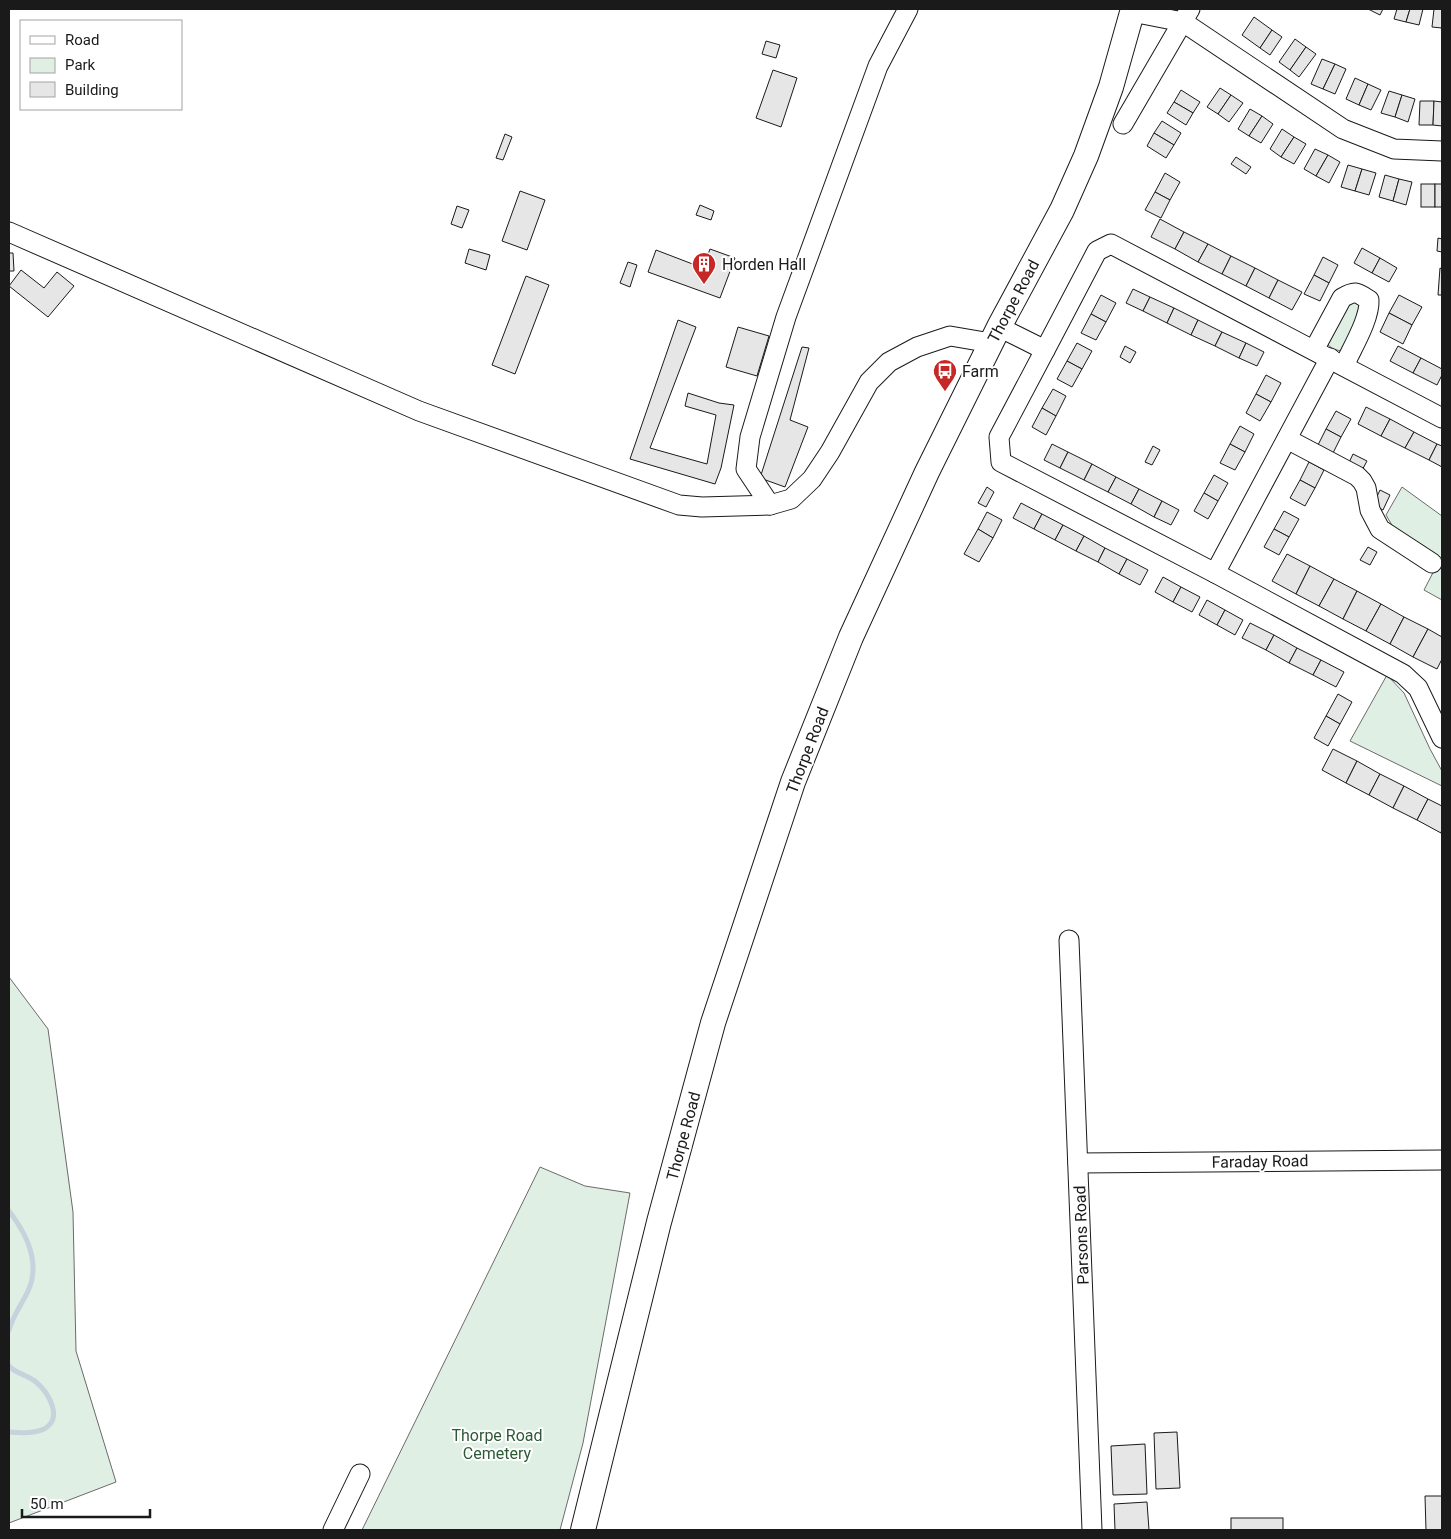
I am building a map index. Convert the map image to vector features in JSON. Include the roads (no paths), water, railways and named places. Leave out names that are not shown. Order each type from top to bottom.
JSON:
[{"type":"main road","name":"Thorpe Road","points":[[583,1530],[659,1222],[713,1023],[793,782],[851,637],[927,472],[995,335],[1062,210],[1086,156],[1111,88],[1132,10]]},
{"type":"street","points":[[770,505],[746,469],[750,436],[786,317],[878,66],[908,9]]},
{"type":"street","points":[[1132,10],[1186,15],[1343,129],[1394,149],[1442,151]]},
{"type":"street","points":[[1123,124],[1186,15]]},
{"type":"street","points":[[9,232],[419,411],[679,505],[702,507],[770,505],[791,499],[812,479],[830,452],[869,382],[889,362],[917,347],[950,336],[995,335],[1044,350]]},
{"type":"street","points":[[1442,418],[1111,244],[1097,251],[999,438],[1001,462],[1216,573],[1403,674],[1418,688],[1442,738]]},
{"type":"street","points":[[1216,573],[1329,358]]},
{"type":"street","points":[[1287,439],[1357,476],[1366,488],[1370,510],[1380,529],[1432,563]]},
{"type":"street","name":"Parsons Road","points":[[1069,940],[1092,1530]]},
{"type":"street","name":"Faraday Road","points":[[1078,1163],[1442,1160]]},
{"type":"street","points":[[333,1530],[360,1474]]},
{"type":"waterway","points":[[9,1211],[26,1239],[30,1249],[33,1270],[28,1291],[15,1314],[9,1330]]},
{"type":"waterway","points":[[9,1366],[41,1386],[49,1398],[53,1412],[50,1424],[40,1431],[9,1432]]},
{"type":"place","name":"Horden Hall","points":[[704,285]]},
{"type":"place","name":"Farm","points":[[945,392]]},
{"type":"park label","name":"Thorpe Road Cemetery","points":[[497,1444]]}]
